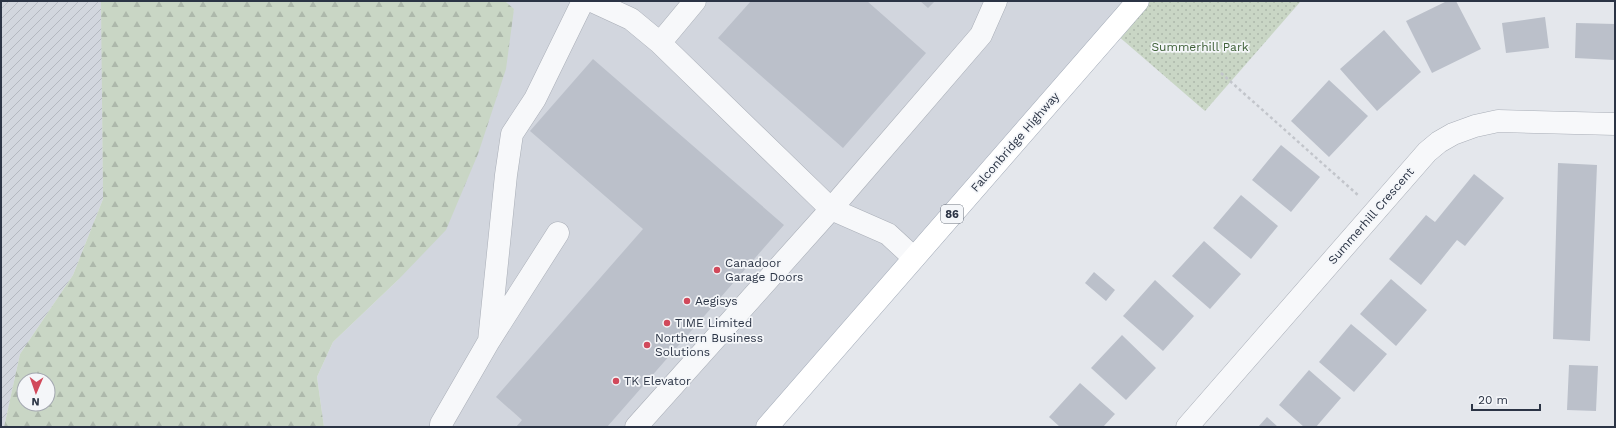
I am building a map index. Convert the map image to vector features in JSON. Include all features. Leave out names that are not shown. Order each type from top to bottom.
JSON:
[{"type":"main road","name":"Falconbridge Highway","points":[[767,427],[1138,1]]},
{"type":"street","points":[[488,341],[506,175],[512,134],[535,99],[583,1]]},
{"type":"street","points":[[592,1],[631,18],[660,43],[831,209],[888,234],[914,258]]},
{"type":"street","points":[[660,43],[695,1]]},
{"type":"street","points":[[636,427],[831,209],[981,35],[996,1]]},
{"type":"street","name":"Summerhill Crescent","points":[[1187,427],[1427,152],[1439,142],[1453,134],[1475,126],[1498,121],[1615,124]]},
{"type":"street","points":[[441,427],[441,424],[488,341],[558,233]]},
{"type":"path","points":[[1221,73],[1375,211]]},
{"type":"shaded area","points":[[1,1],[101,1],[103,199],[73,275],[20,354],[4,427],[1,427]]},
{"type":"shaded area","points":[[505,1],[1135,1],[763,427],[324,427],[317,377],[333,342],[398,280],[514,10]]},
{"type":"green space","points":[[101,1],[505,1],[514,9],[506,69],[478,154],[446,230],[398,280],[333,342],[317,377],[324,427],[4,427],[16,372],[16,412],[56,412],[56,372],[16,372],[20,354],[73,275],[103,199]]},
{"type":"green space","name":"Summerhill Park","points":[[1135,1],[1301,1],[1205,111],[1110,29]]},
{"type":"building","points":[[751,1],[867,1],[926,53],[843,148],[718,38]]},
{"type":"building","points":[[920,1],[935,1],[928,8]]},
{"type":"building","points":[[1447,1],[1456,1],[1481,49],[1432,73],[1406,21]]},
{"type":"building","points":[[1545,17],[1549,48],[1506,53],[1502,23]]},
{"type":"building","points":[[1576,23],[1615,24],[1614,60],[1575,58]]},
{"type":"building","points":[[1384,30],[1421,72],[1377,111],[1340,69]]},
{"type":"building","points":[[593,59],[784,225],[607,427],[516,427],[522,420],[496,397],[643,229],[530,131]]},
{"type":"building","points":[[1329,80],[1368,116],[1329,157],[1291,121]]},
{"type":"building","points":[[1281,145],[1320,177],[1291,212],[1252,180]]},
{"type":"building","points":[[1558,163],[1597,165],[1590,341],[1553,339]]},
{"type":"building","points":[[1474,174],[1504,198],[1465,246],[1457,240],[1421,285],[1389,259],[1426,215],[1435,222]]},
{"type":"building","points":[[1241,195],[1278,226],[1251,259],[1213,228]]},
{"type":"building","points":[[1204,241],[1241,274],[1210,309],[1172,276]]},
{"type":"building","points":[[1094,272],[1115,290],[1106,301],[1085,283]]},
{"type":"building","points":[[1391,279],[1427,310],[1396,346],[1360,314]]},
{"type":"building","points":[[1155,280],[1194,316],[1163,351],[1123,316]]},
{"type":"building","points":[[1351,324],[1387,354],[1354,392],[1319,362]]},
{"type":"building","points":[[1122,335],[1156,368],[1126,400],[1091,368]]},
{"type":"building","points":[[1569,365],[1598,366],[1596,411],[1567,410]]},
{"type":"building","points":[[1309,370],[1341,398],[1316,427],[1304,427],[1279,405]]},
{"type":"building","points":[[1080,383],[1115,414],[1103,427],[1060,427],[1049,417]]},
{"type":"building","points":[[1267,417],[1278,427],[1258,427]]},
{"type":"place","name":"Canadoor Garage Doors","points":[[717,270]]},
{"type":"place","name":"Aegisys","points":[[687,301]]},
{"type":"place","name":"TIME Limited","points":[[667,323]]},
{"type":"place","name":"Northern Business Solutions","points":[[647,345]]},
{"type":"place","name":"TK Elevator","points":[[616,381]]}]
